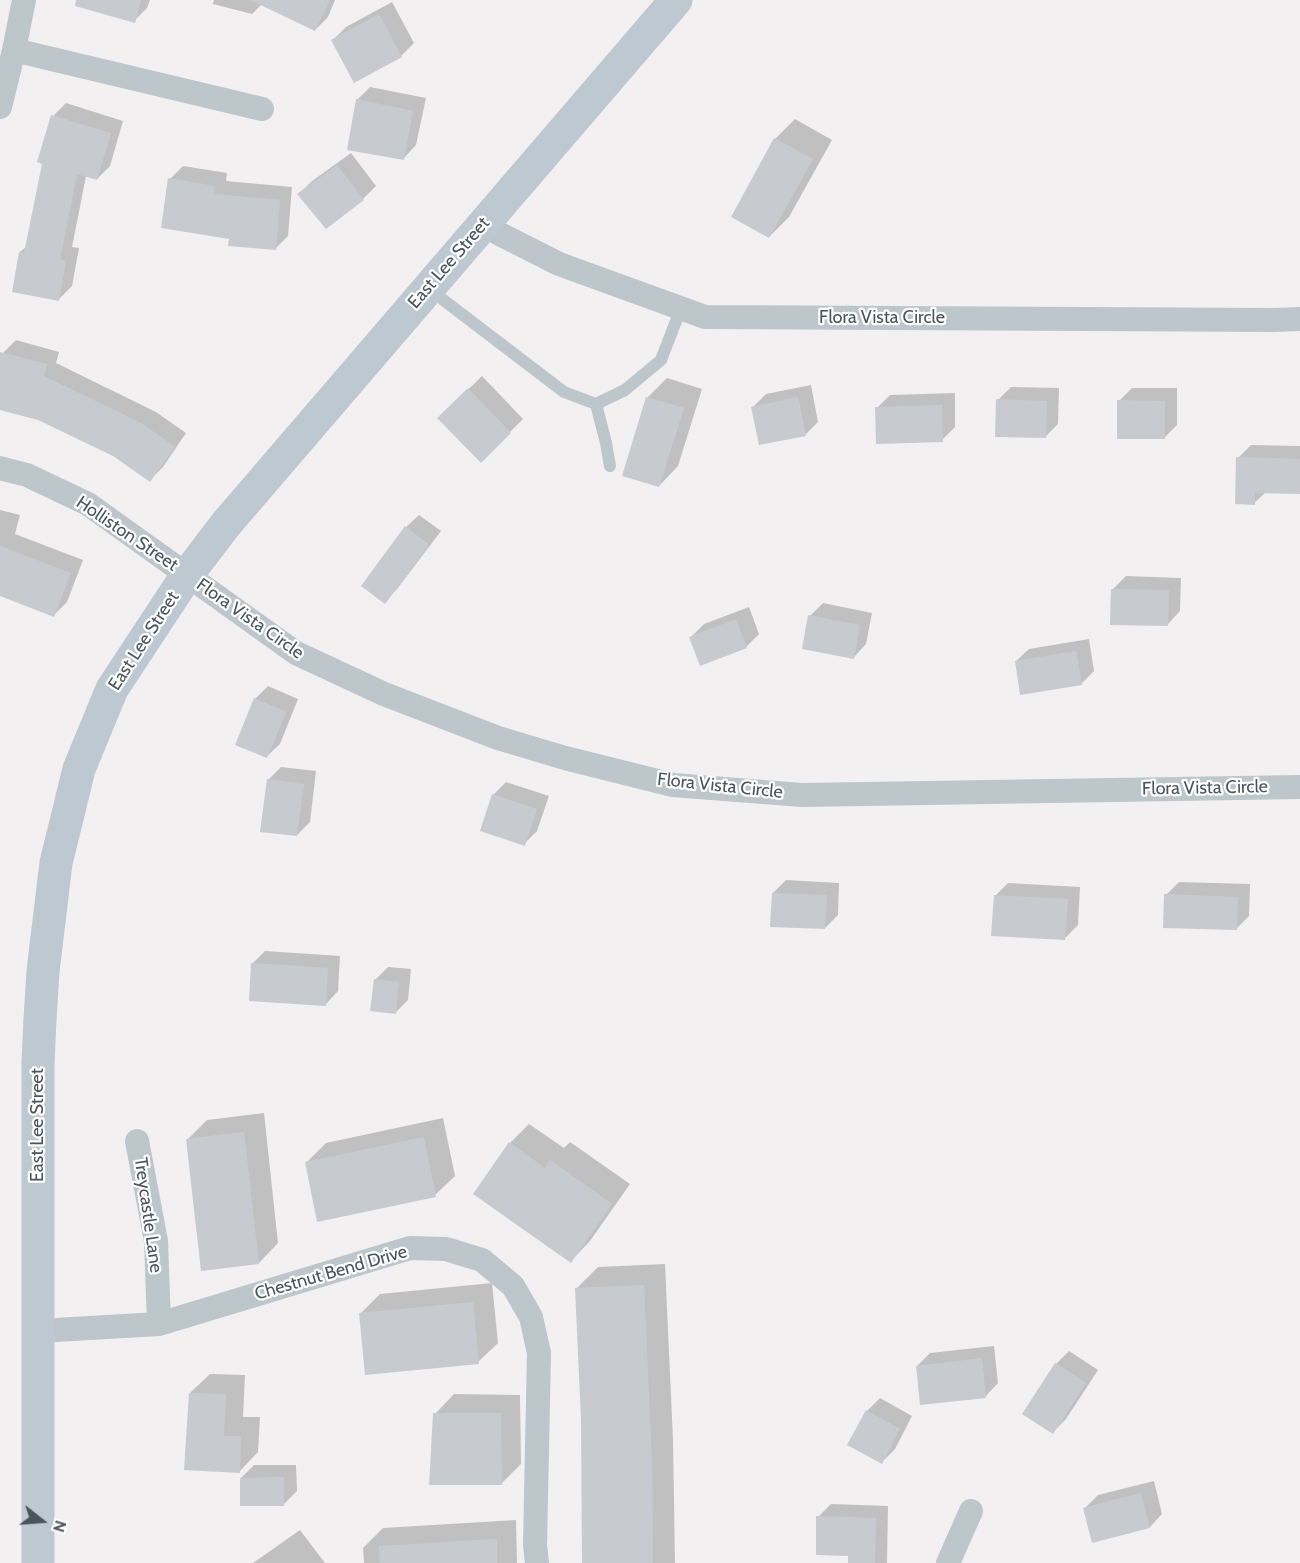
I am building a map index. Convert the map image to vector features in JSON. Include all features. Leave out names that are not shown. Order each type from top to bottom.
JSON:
[{"type":"street","points":[[0,107],[24,0]]},
{"type":"street","name":"East Lee Street","points":[[38,1563],[38,1063],[43,971],[56,863],[79,769],[112,689],[187,575],[226,524],[676,0]]},
{"type":"street","points":[[14,50],[262,110]]},
{"type":"street","name":"Flora Vista Circle","points":[[482,225],[559,264],[705,317],[1300,319]]},
{"type":"street","name":"Holliston Street","points":[[0,468],[27,475],[88,504],[187,575]]},
{"type":"street","name":"Flora Vista Circle","points":[[187,575],[296,653],[384,694],[498,738],[673,785],[802,795],[1300,787]]},
{"type":"street","name":"Treycastle Lane","points":[[138,1141],[156,1241],[159,1324]]},
{"type":"street","name":"Chestnut Bend Drive","points":[[38,1331],[159,1324],[410,1248],[446,1249],[482,1260],[513,1286],[531,1317],[540,1353],[535,1545],[537,1563]]},
{"type":"street","points":[[948,1563],[971,1512]]},
{"type":"lane","points":[[428,288],[564,392],[596,404],[625,390],[661,360],[681,308]]},
{"type":"lane","points":[[596,404],[610,466]]},
{"type":"building","points":[[76,0],[141,0],[135,23],[75,6]]},
{"type":"building","points":[[250,0],[330,0],[315,31]]},
{"type":"building","points":[[379,14],[402,57],[354,83],[331,40]]},
{"type":"building","points":[[356,99],[413,111],[404,160],[347,150]]},
{"type":"building","points":[[51,115],[111,133],[97,180],[77,174],[60,260],[66,261],[59,301],[12,292],[19,252],[24,253],[42,164],[37,162]]},
{"type":"building","points":[[774,138],[813,159],[769,238],[731,217]]},
{"type":"building","points":[[337,165],[364,200],[326,229],[297,194]]},
{"type":"building","points":[[168,178],[215,186],[214,194],[280,200],[276,250],[228,246],[229,239],[161,228]]},
{"type":"building","points":[[0,352],[47,364],[44,376],[143,424],[175,447],[150,482],[113,456],[38,420],[0,410]]},
{"type":"building","points":[[468,388],[511,433],[481,463],[437,418]]},
{"type":"building","points":[[646,397],[684,408],[659,487],[622,476]]},
{"type":"building","points":[[798,397],[806,436],[759,445],[751,407]]},
{"type":"building","points":[[996,399],[1047,401],[1046,438],[995,437]]},
{"type":"building","points":[[1117,400],[1165,401],[1165,439],[1117,439]]},
{"type":"building","points":[[942,405],[943,442],[876,444],[875,407]]},
{"type":"building","points":[[1236,457],[1300,459],[1300,494],[1255,493],[1255,505],[1235,504]]},
{"type":"building","points":[[405,526],[429,545],[385,604],[361,586]]},
{"type":"building","points":[[0,546],[71,573],[54,617],[0,596]]},
{"type":"building","points":[[1111,589],[1169,590],[1168,626],[1110,625]]},
{"type":"building","points":[[808,615],[860,625],[854,659],[802,649]]},
{"type":"building","points":[[736,619],[747,648],[700,666],[689,637]]},
{"type":"building","points":[[1076,651],[1082,685],[1020,695],[1015,661]]},
{"type":"building","points":[[254,698],[286,712],[267,758],[235,745]]},
{"type":"building","points":[[267,779],[304,784],[297,836],[260,832]]},
{"type":"building","points":[[492,794],[537,809],[525,846],[480,831]]},
{"type":"building","points":[[772,893],[827,895],[825,929],[770,927]]},
{"type":"building","points":[[1164,894],[1238,897],[1237,930],[1163,928]]},
{"type":"building","points":[[994,895],[1068,899],[1065,940],[991,936]]},
{"type":"building","points":[[251,963],[328,968],[326,1006],[249,1001]]},
{"type":"building","points":[[374,979],[399,982],[396,1014],[370,1011]]},
{"type":"building","points":[[244,1132],[259,1264],[201,1271],[186,1139]]},
{"type":"building","points":[[424,1137],[436,1197],[317,1222],[305,1162]]},
{"type":"building","points":[[509,1142],[545,1168],[550,1160],[612,1204],[571,1263],[473,1194]]},
{"type":"building","points":[[644,1285],[652,1463],[653,1563],[582,1563],[581,1419],[575,1288]]},
{"type":"building","points":[[473,1302],[479,1364],[365,1375],[359,1313]]},
{"type":"building","points":[[982,1358],[986,1398],[920,1405],[916,1366]]},
{"type":"building","points":[[1055,1363],[1086,1383],[1053,1434],[1022,1414]]},
{"type":"building","points":[[189,1393],[226,1394],[224,1436],[241,1436],[240,1473],[184,1470]]},
{"type":"building","points":[[866,1410],[900,1429],[882,1464],[847,1445]]},
{"type":"building","points":[[433,1413],[501,1413],[502,1485],[429,1485]]},
{"type":"building","points":[[284,1477],[284,1506],[240,1506],[240,1478]]},
{"type":"building","points":[[1141,1493],[1150,1528],[1092,1543],[1083,1508]]},
{"type":"building","points":[[816,1516],[876,1518],[875,1563],[848,1563],[848,1556],[816,1555]]},
{"type":"building","points":[[497,1539],[497,1563],[380,1563],[379,1546]]}]
